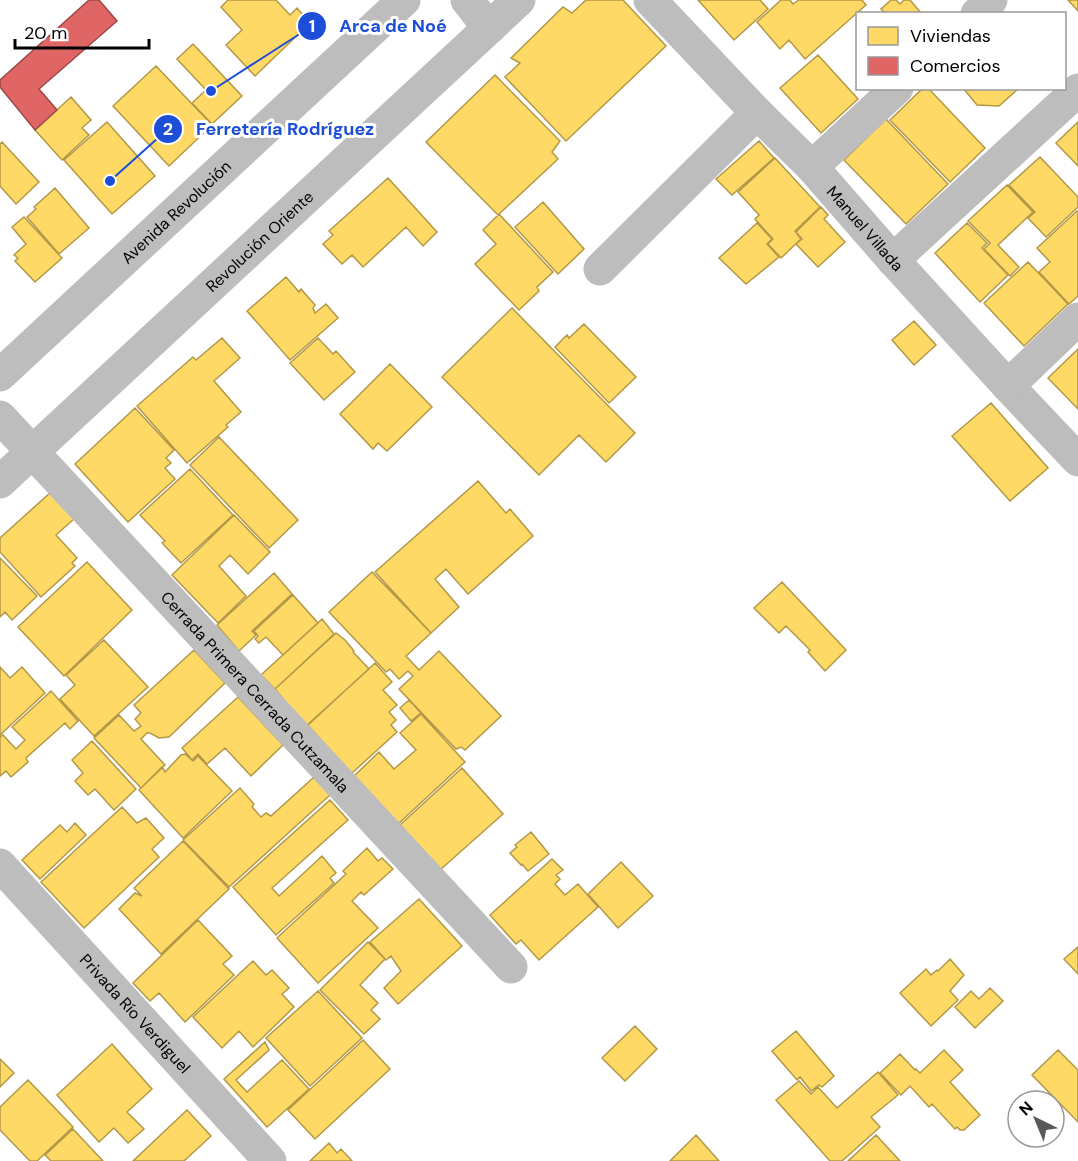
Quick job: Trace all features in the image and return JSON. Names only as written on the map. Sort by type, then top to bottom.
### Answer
[{"type":"street","name":"Avenida Revolución","points":[[0,375],[404,0]]},
{"type":"street","points":[[467,0],[489,28]]},
{"type":"street","name":"Revolución Oriente","points":[[0,482],[519,0]]},
{"type":"street","name":"Manuel Villada","points":[[650,0],[757,113],[812,167],[893,260],[1078,460]]},
{"type":"street","points":[[979,12],[991,0]]},
{"type":"street","points":[[812,167],[895,90]]},
{"type":"street","points":[[893,260],[1078,90]]},
{"type":"street","points":[[600,269],[757,113]]},
{"type":"street","points":[[1008,386],[1078,319]]},
{"type":"street","name":"Cerrada Primera Cerrada Cutzamala","points":[[0,417],[511,967]]},
{"type":"street","name":"Privada Río Verdiguel","points":[[0,865],[270,1161]]},
{"type":"building: Viviendas","points":[[228,0],[276,0],[290,15],[297,8],[310,23],[255,76],[226,45],[242,30],[221,7]]},
{"type":"building: Viviendas","points":[[586,0],[623,0],[666,46],[566,141],[505,77],[520,63],[511,58],[563,7],[572,13]]},
{"type":"building: Viviendas","points":[[698,0],[760,0],[768,9],[734,40]]},
{"type":"building: Viviendas","points":[[781,0],[790,0],[793,4],[799,0],[862,0],[866,5],[805,59],[789,40],[780,49],[757,22]]},
{"type":"building: Viviendas","points":[[891,0],[896,0],[900,4],[904,0],[910,0],[920,12],[884,12],[881,9]]},
{"type":"building: Viviendas","points":[[1068,0],[1078,0],[1078,11]]},
{"type":"building: Viviendas","points":[[193,44],[242,96],[212,124],[192,103],[206,90],[177,59]]},
{"type":"building: Viviendas","points":[[818,55],[858,99],[821,133],[780,88]]},
{"type":"building: Viviendas","points":[[156,66],[212,125],[169,166],[113,106]]},
{"type":"building: Viviendas","points":[[495,75],[560,141],[552,152],[558,159],[498,215],[426,142]]},
{"type":"building: Viviendas","points":[[921,90],[930,90],[985,148],[950,182],[890,120]]},
{"type":"building: Viviendas","points":[[965,90],[1017,90],[999,106],[977,105]]},
{"type":"building: Viviendas","points":[[71,97],[91,120],[82,128],[89,135],[62,160],[35,130]]},
{"type":"building: Viviendas","points":[[886,119],[948,184],[906,224],[844,160]]},
{"type":"building: Viviendas","points":[[107,122],[155,176],[112,214],[64,160]]},
{"type":"building: Viviendas","points":[[1078,122],[1078,166],[1056,143]]},
{"type":"building: Viviendas","points":[[759,141],[774,158],[732,195],[716,179]]},
{"type":"building: Viviendas","points":[[2,142],[39,182],[16,204],[0,186],[0,144]]},
{"type":"building: Viviendas","points":[[1040,157],[1078,197],[1078,207],[1046,237],[1028,218],[1035,212],[1009,185]]},
{"type":"building: Viviendas","points":[[775,158],[820,207],[795,231],[801,239],[781,258],[768,244],[773,239],[755,219],[759,215],[738,192]]},
{"type":"building: Viviendas","points":[[388,178],[437,232],[423,246],[406,227],[363,267],[352,255],[342,264],[323,244],[333,235],[329,231]]},
{"type":"building: Viviendas","points":[[1007,185],[1033,212],[998,245],[1019,267],[1010,276],[984,249],[990,243],[968,221]]},
{"type":"building: Viviendas","points":[[55,188],[89,228],[59,254],[27,217],[36,209],[34,207]]},
{"type":"building: Viviendas","points":[[543,202],[584,249],[558,274],[515,227]]},
{"type":"building: Viviendas","points":[[821,207],[828,215],[824,219],[845,242],[818,267],[796,244],[802,239],[796,232]]},
{"type":"building: Viviendas","points":[[1077,211],[1078,296],[1069,304],[1039,272],[1050,262],[1037,248]]},
{"type":"building: Viviendas","points":[[499,214],[553,272],[537,287],[539,291],[519,310],[475,264],[496,244],[483,230]]},
{"type":"building: Viviendas","points":[[24,217],[62,258],[35,282],[15,261],[18,258],[14,255],[26,244],[12,227]]},
{"type":"building: Viviendas","points":[[757,223],[772,239],[767,244],[779,257],[746,284],[719,258]]},
{"type":"building: Viviendas","points":[[967,223],[987,243],[982,248],[1008,275],[980,302],[935,253]]},
{"type":"building: Viviendas","points":[[1028,262],[1068,304],[1024,346],[984,303]]},
{"type":"building: Viviendas","points":[[286,277],[315,305],[313,308],[315,313],[326,304],[338,318],[290,360],[247,311]]},
{"type":"building: Viviendas","points":[[512,308],[635,433],[606,462],[579,435],[539,475],[442,377]]},
{"type":"building: Viviendas","points":[[914,321],[936,345],[914,365],[892,340]]},
{"type":"building: Viviendas","points":[[584,324],[636,377],[609,403],[555,347],[567,335],[569,338]]},
{"type":"building: Viviendas","points":[[222,338],[240,358],[214,381],[241,412],[226,425],[228,427],[187,463],[137,406],[193,357],[196,360]]},
{"type":"building: Viviendas","points":[[318,338],[333,354],[336,351],[355,372],[324,400],[290,363]]},
{"type":"building: Viviendas","points":[[1078,349],[1078,409],[1048,378]]},
{"type":"building: Viviendas","points":[[390,364],[432,407],[387,451],[378,443],[373,449],[340,414]]},
{"type":"building: Viviendas","points":[[991,403],[1048,468],[1010,501],[952,436]]},
{"type":"building: Viviendas","points":[[135,408],[174,450],[166,458],[171,463],[165,468],[175,479],[128,522],[75,464]]},
{"type":"building: Viviendas","points":[[219,437],[298,520],[269,548],[190,465]]},
{"type":"building: Viviendas","points":[[190,469],[233,515],[181,563],[162,543],[165,541],[140,515]]},
{"type":"building: Viviendas","points":[[478,481],[506,513],[510,509],[533,536],[468,594],[446,569],[435,579],[459,607],[431,633],[375,572]]},
{"type":"building: Viviendas","points":[[51,492],[75,518],[56,535],[77,558],[72,563],[75,566],[41,597],[0,552],[0,538]]},
{"type":"building: Viviendas","points":[[234,515],[270,552],[248,574],[230,555],[219,566],[246,596],[218,623],[172,575]]},
{"type":"building: Viviendas","points":[[0,558],[37,596],[12,620],[5,612],[0,617]]},
{"type":"building: Viviendas","points":[[87,562],[132,610],[64,676],[18,627]]},
{"type":"building: Viviendas","points":[[372,572],[431,633],[406,656],[419,670],[439,651],[501,716],[465,750],[461,747],[456,749],[399,689],[413,676],[408,671],[399,679],[390,669],[386,672],[329,612]]},
{"type":"building: Viviendas","points":[[274,573],[292,594],[252,631],[256,635],[239,651],[217,625]]},
{"type":"building: Viviendas","points":[[782,582],[846,650],[825,671],[808,652],[810,650],[786,626],[779,633],[754,608]]},
{"type":"building: Viviendas","points":[[293,595],[318,623],[283,655],[266,637],[259,643],[255,639],[258,636],[254,631]]},
{"type":"building: Viviendas","points":[[322,619],[334,634],[275,689],[261,675]]},
{"type":"building: Viviendas","points":[[336,633],[345,640],[369,669],[306,726],[275,689]]},
{"type":"building: Viviendas","points":[[104,640],[148,687],[94,736],[60,699],[75,685],[66,675]]},
{"type":"building: Viviendas","points":[[194,650],[225,683],[169,737],[159,738],[147,733],[141,739],[165,765],[141,788],[94,738],[119,715],[134,731],[141,726],[135,719],[141,713],[134,705]]},
{"type":"building: Viviendas","points":[[375,663],[392,682],[383,690],[397,705],[389,712],[396,720],[391,725],[397,732],[351,774],[308,725]]},
{"type":"building: Viviendas","points":[[0,667],[10,678],[22,667],[45,693],[0,735]]},
{"type":"building: Viviendas","points":[[51,691],[78,721],[70,729],[65,723],[26,758],[28,762],[11,777],[6,771],[0,776],[0,737],[3,735],[16,749],[25,740],[12,727]]},
{"type":"building: Viviendas","points":[[238,697],[283,745],[251,776],[225,748],[207,764],[198,754],[192,760],[182,748]]},
{"type":"building: Viviendas","points":[[409,700],[421,713],[411,721],[400,708]]},
{"type":"building: Viviendas","points":[[421,714],[465,762],[398,824],[354,776],[379,752],[394,769],[416,750],[400,733]]},
{"type":"building: Viviendas","points":[[92,741],[136,789],[114,810],[95,789],[88,795],[75,781],[83,773],[72,760]]},
{"type":"building: Viviendas","points":[[185,754],[193,761],[198,756],[232,791],[183,838],[139,790],[162,767],[165,772],[181,755]]},
{"type":"building: Viviendas","points":[[462,768],[503,814],[440,870],[400,825]]},
{"type":"building: Viviendas","points":[[314,777],[330,795],[229,887],[183,840],[240,788],[254,804],[252,807],[261,817],[266,813],[271,816]]},
{"type":"building: Viviendas","points":[[330,800],[348,820],[272,888],[279,896],[322,856],[336,873],[330,878],[334,883],[276,935],[233,887]]},
{"type":"building: Viviendas","points":[[122,807],[137,823],[146,818],[164,838],[152,849],[159,857],[84,928],[41,882]]},
{"type":"building: Viviendas","points":[[75,823],[86,835],[40,879],[22,860],[60,825],[67,832]]},
{"type":"building: Viviendas","points":[[531,832],[549,854],[528,871],[510,853],[517,847],[515,845]]},
{"type":"building: Viviendas","points":[[183,841],[229,889],[161,954],[119,909],[135,893],[142,896],[134,888]]},
{"type":"building: Viviendas","points":[[367,848],[378,861],[382,858],[393,869],[364,895],[361,892],[352,901],[378,928],[318,983],[277,938],[346,874],[343,871]]},
{"type":"building: Viviendas","points":[[552,859],[563,870],[556,875],[560,879],[555,884],[565,895],[578,884],[598,907],[539,960],[521,940],[516,944],[490,915]]},
{"type":"building: Viviendas","points":[[621,862],[653,896],[618,928],[588,894]]},
{"type":"building: Viviendas","points":[[419,899],[462,946],[398,1004],[384,988],[401,971],[391,956],[386,960],[370,942]]},
{"type":"building: Viviendas","points":[[198,920],[232,956],[223,964],[234,975],[185,1022],[159,993],[150,1001],[133,983]]},
{"type":"building: Viviendas","points":[[368,942],[385,959],[360,985],[378,1003],[371,1010],[380,1019],[364,1034],[320,990]]},
{"type":"building: Viviendas","points":[[1078,947],[1078,974],[1064,959]]},
{"type":"building: Viviendas","points":[[950,959],[964,975],[950,991],[958,1000],[931,1026],[900,993],[926,969],[931,975]]},
{"type":"building: Viviendas","points":[[253,961],[266,975],[272,970],[289,988],[282,994],[294,1007],[253,1047],[239,1031],[222,1048],[193,1017]]},
{"type":"building: Viviendas","points":[[990,988],[1003,1001],[975,1028],[955,1007],[971,991],[979,999]]},
{"type":"building: Viviendas","points":[[318,991],[362,1038],[310,1086],[266,1038]]},
{"type":"building: Viviendas","points":[[635,1026],[657,1049],[625,1081],[602,1058]]},
{"type":"building: Viviendas","points":[[796,1031],[834,1076],[822,1087],[819,1085],[811,1091],[800,1077],[797,1080],[772,1051]]},
{"type":"building: Viviendas","points":[[363,1040],[390,1069],[315,1139],[288,1110]]},
{"type":"building: Viviendas","points":[[265,1042],[269,1050],[236,1080],[247,1092],[282,1060],[309,1089],[267,1127],[224,1079]]},
{"type":"building: Viviendas","points":[[112,1044],[152,1089],[127,1112],[144,1129],[128,1143],[114,1128],[99,1142],[57,1095]]},
{"type":"building: Viviendas","points":[[944,1050],[963,1070],[950,1082],[980,1115],[964,1130],[957,1127],[955,1129],[932,1104],[929,1107],[910,1086],[901,1095],[880,1073],[900,1054],[920,1073]]},
{"type":"building: Viviendas","points":[[1058,1050],[1078,1070],[1078,1122],[1066,1110],[1066,1089],[1046,1089],[1032,1075]]},
{"type":"building: Viviendas","points":[[0,1059],[14,1073],[0,1087]]},
{"type":"building: Viviendas","points":[[878,1072],[898,1095],[871,1117],[880,1127],[842,1161],[830,1161],[776,1100],[799,1081],[811,1094],[818,1087],[837,1108]]},
{"type":"building: Viviendas","points":[[28,1080],[73,1127],[37,1161],[30,1161],[0,1130],[0,1107]]},
{"type":"building: Viviendas","points":[[187,1110],[211,1136],[184,1161],[133,1161]]},
{"type":"building: Viviendas","points":[[73,1129],[103,1161],[51,1161],[45,1155]]},
{"type":"building: Viviendas","points":[[696,1135],[719,1161],[670,1161]]},
{"type":"building: Viviendas","points":[[876,1135],[900,1161],[848,1161]]},
{"type":"building: Viviendas","points":[[329,1143],[337,1153],[341,1149],[352,1161],[310,1161]]},
{"type":"building: Comercios","points":[[89,0],[99,0],[117,21],[39,89],[57,110],[35,130],[0,87],[0,80]]},
{"type":"place","name":"Arca de Noé","points":[[211,91]]},
{"type":"place","name":"Ferretería Rodríguez","points":[[110,181]]}]
